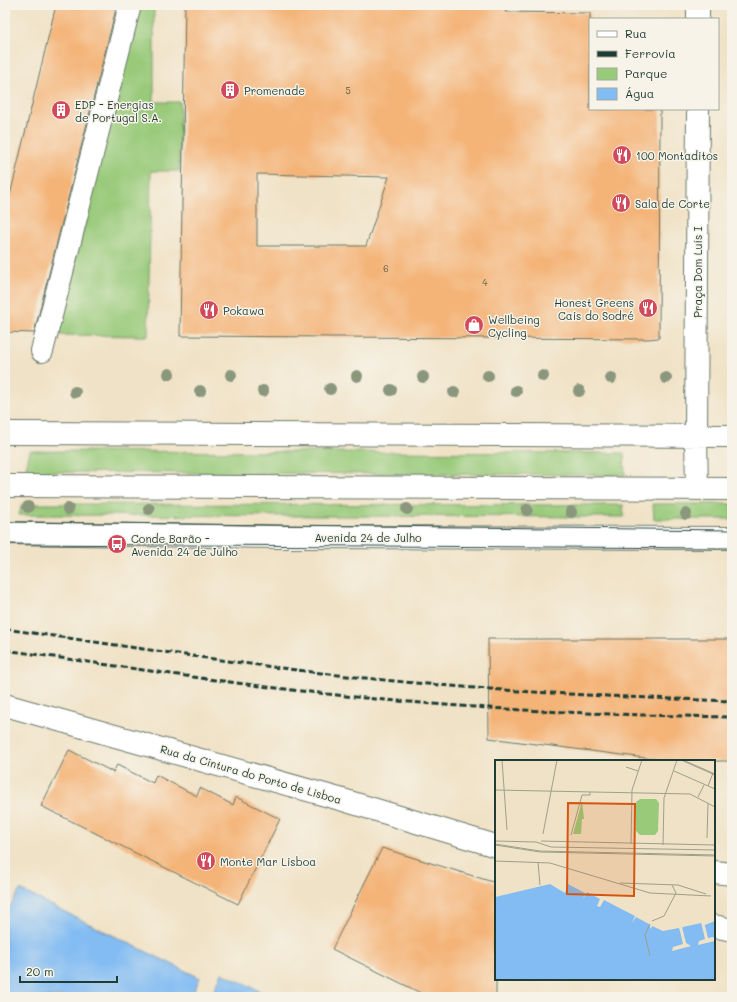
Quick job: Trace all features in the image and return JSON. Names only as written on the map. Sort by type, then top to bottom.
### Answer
[{"type":"main road","points":[[42,351],[130,5]]},
{"type":"main road","points":[[698,5],[698,18]]},
{"type":"main road","name":"Praça Dom Luís I","points":[[697,489],[698,110]]},
{"type":"main road","points":[[5,434],[732,436]]},
{"type":"main road","points":[[5,486],[732,489]]},
{"type":"main road","name":"Avenida 24 de Julho","points":[[5,533],[279,538],[732,538]]},
{"type":"main road","name":"Rua da Cintura do Porto de Lisboa","points":[[5,705],[343,800],[495,846]]},
{"type":"main road","points":[[715,872],[732,874]]},
{"type":"main road","points":[[715,926],[732,930]]},
{"type":"green space","points":[[138,5],[154,5],[154,102],[180,102],[179,171],[151,171],[148,336],[57,335]]},
{"type":"green space","points":[[30,451],[624,453],[625,475],[25,472]]},
{"type":"green space","points":[[22,504],[623,505],[624,517],[19,515]]},
{"type":"green space","points":[[653,504],[732,504],[732,519],[654,519]]},
{"type":"water","points":[[20,890],[200,978],[191,997],[5,997],[5,915]]},
{"type":"water","points":[[222,973],[272,997],[211,997]]},
{"type":"building","name":"EDP - Energias de Portugal S.A.","points":[[56,5],[117,5],[34,333],[5,332],[5,216]]},
{"type":"building","points":[[185,5],[508,5],[505,12],[590,13],[589,110],[660,110],[659,338],[180,336]],"holes":[[[257,174],[389,177],[366,246],[257,246]]]},
{"type":"building","points":[[488,639],[732,639],[732,761],[661,760],[489,738]]},
{"type":"building","name":"Monte Mar Lisboa","points":[[69,750],[113,772],[117,765],[153,783],[156,775],[197,796],[200,788],[233,805],[236,797],[280,819],[238,904],[41,806]]},
{"type":"building","points":[[382,848],[495,883],[496,997],[429,997],[332,949]]},
{"type":"tram line","points":[[5,522],[732,530]]},
{"type":"tram line","points":[[5,544],[732,548]]},
{"type":"railway","points":[[5,629],[275,667],[411,683],[548,693],[732,701]]},
{"type":"railway","points":[[5,650],[230,682],[365,698],[457,706],[548,711],[732,717]]},
{"type":"place","name":"Promenade","points":[[230,90]]},
{"type":"place","name":"EDP - Energias de Portugal S.A.","points":[[61,110]]},
{"type":"place","name":"100 Montaditos","points":[[622,155]]},
{"type":"place","name":"Sala de Corte","points":[[621,203]]},
{"type":"place","name":"Honest Greens Cais do Sodré","points":[[648,308]]},
{"type":"place","name":"Pokawa","points":[[209,310]]},
{"type":"place","name":"Wellbeing Cycling","points":[[474,325]]},
{"type":"place","name":"Conde Barão - Avenida 24 de Julho","points":[[117,544]]},
{"type":"place","name":"Monte Mar Lisboa","points":[[206,861]]}]
